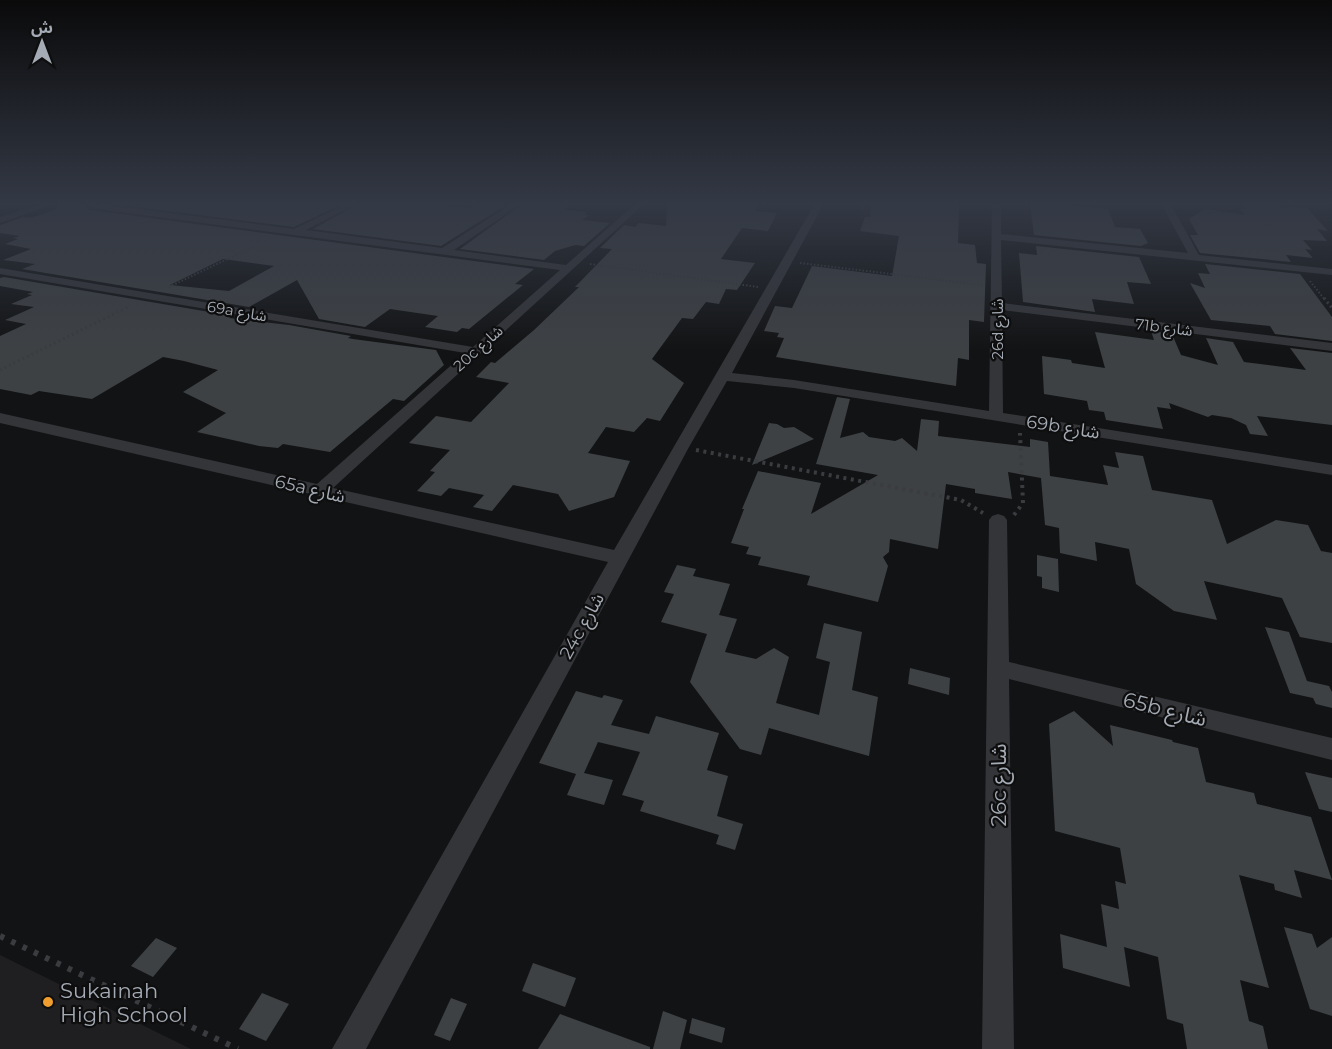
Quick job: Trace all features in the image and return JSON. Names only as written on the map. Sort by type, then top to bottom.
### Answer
[{"type":"street","points":[[472,254],[572,265]]},
{"type":"street","name":"20c شارع","points":[[318,491],[584,254]]},
{"type":"street","name":"24c شارع","points":[[348,1049],[681,447],[792,254]]},
{"type":"street","name":"26d شارع","points":[[996,254],[996,416]]},
{"type":"street","points":[[1166,254],[1332,272]]},
{"type":"street","name":"69a شارع","points":[[0,271],[475,351]]},
{"type":"street","name":"71b شارع","points":[[997,306],[1332,348]]},
{"type":"street","name":"69b شارع","points":[[725,372],[1332,470]]},
{"type":"street","name":"65a شارع","points":[[0,418],[620,558]]},
{"type":"street","name":"26c شارع","points":[[998,524],[998,1049]]},
{"type":"street","name":"65b شارع","points":[[998,668],[1332,749]]},
{"type":"path","points":[[788,261],[997,287]]},
{"type":"path","points":[[572,265],[771,288]]},
{"type":"path","points":[[1300,268],[1332,308]]},
{"type":"path","points":[[681,447],[961,500],[972,504],[998,524],[1017,513],[1023,503],[1020,420]]},
{"type":"path","points":[[0,936],[238,1049]]},
{"type":"shaded area","name":"Sukainah High School","points":[[0,955],[191,1049],[0,1049]]},
{"type":"building","points":[[18,254],[421,254],[534,269],[515,284],[523,285],[469,329],[462,328],[457,332],[425,327],[438,316],[390,309],[365,327],[319,319],[297,280],[249,307],[22,269],[35,264],[3,260]],"holes":[[[223,259],[274,266],[229,291],[170,285]]]},
{"type":"building","points":[[498,254],[551,254],[544,260]]},
{"type":"building","points":[[607,254],[724,254],[721,259],[755,263],[737,290],[726,289],[719,304],[706,302],[693,319],[682,318],[652,359],[684,383],[660,421],[647,418],[634,432],[606,427],[588,453],[630,461],[614,497],[569,511],[558,494],[513,485],[492,511],[473,507],[484,495],[449,488],[441,496],[417,491],[435,472],[430,471],[450,450],[409,443],[436,416],[471,422],[509,383],[476,377],[491,362],[495,363],[534,330],[579,287],[575,287]]},
{"type":"building","points":[[896,254],[976,254],[977,263],[986,264],[984,322],[969,320],[969,360],[958,358],[956,386],[776,357],[784,338],[777,337],[779,333],[764,331],[775,306],[792,308],[812,266],[892,276]]},
{"type":"building","points":[[1019,254],[1110,254],[1139,257],[1151,284],[1127,282],[1134,304],[1092,299],[1095,312],[1023,302]]},
{"type":"building","points":[[1210,254],[1309,254],[1313,258],[1286,255],[1291,262]]},
{"type":"building","points":[[1205,264],[1300,274],[1332,317],[1332,341],[1275,334],[1270,326],[1211,320],[1190,283],[1205,288],[1198,273],[1210,274]]},
{"type":"building","points":[[0,278],[233,316],[229,318],[289,325],[351,336],[348,338],[353,339],[436,350],[444,365],[404,401],[393,399],[330,452],[283,444],[278,448],[259,446],[197,432],[226,413],[183,392],[218,370],[184,361],[163,357],[92,399],[39,391],[31,395],[0,389],[0,336],[26,324],[5,320],[34,307],[11,304],[32,295],[27,294],[33,292],[0,286]]},
{"type":"building","points":[[1151,331],[1172,334],[1181,355],[1218,365],[1206,338],[1233,342],[1244,362],[1306,370],[1290,348],[1332,353],[1332,425],[1257,416],[1268,436],[1250,434],[1246,425],[1231,418],[1212,415],[1208,417],[1169,403],[1171,409],[1157,407],[1163,429],[1106,420],[1104,412],[1089,410],[1087,401],[1044,394],[1042,356],[1105,368],[1095,332],[1154,340]]},
{"type":"building","points":[[837,397],[850,399],[840,438],[863,432],[869,437],[895,441],[902,438],[917,451],[921,419],[939,421],[938,436],[1030,447],[1030,439],[1048,442],[1050,476],[1108,485],[1103,465],[1119,468],[1115,452],[1143,456],[1152,490],[1212,500],[1227,544],[1276,520],[1308,525],[1321,551],[1332,553],[1332,643],[1300,637],[1282,598],[1204,581],[1217,620],[1174,611],[1136,584],[1129,549],[1095,542],[1097,561],[1060,553],[1059,528],[1045,525],[1041,478],[1008,472],[1012,499],[975,493],[975,489],[946,484],[938,549],[890,539],[889,552],[883,557],[888,566],[878,602],[807,585],[810,576],[758,565],[761,557],[746,554],[749,547],[731,543],[758,471],[821,483],[811,514],[878,475],[816,464]]},
{"type":"building","points":[[769,423],[784,428],[794,427],[814,439],[752,465]]},
{"type":"building","points":[[1037,555],[1058,559],[1059,592],[1042,588],[1042,577],[1037,576]]},
{"type":"building","points":[[677,565],[696,569],[693,576],[730,584],[719,615],[737,619],[725,652],[756,659],[774,648],[789,657],[776,703],[819,715],[830,662],[816,658],[824,623],[862,632],[852,690],[878,697],[869,756],[769,728],[761,755],[740,749],[690,682],[707,634],[661,622],[674,594],[664,592]]},
{"type":"building","points":[[1265,627],[1289,632],[1307,681],[1329,686],[1332,692],[1332,708],[1316,704],[1313,698],[1290,693]]},
{"type":"building","points":[[910,668],[950,678],[949,695],[908,684]]},
{"type":"building","points":[[576,691],[602,698],[604,695],[623,700],[611,725],[649,734],[656,716],[719,733],[707,770],[728,776],[717,816],[743,824],[735,850],[716,844],[719,835],[640,811],[644,801],[622,795],[640,752],[598,742],[584,773],[613,780],[604,805],[567,795],[576,774],[539,763]]},
{"type":"building","points":[[1074,711],[1113,746],[1110,725],[1198,748],[1206,782],[1254,793],[1257,804],[1311,817],[1332,880],[1294,870],[1302,898],[1275,890],[1274,884],[1239,875],[1269,988],[1240,980],[1249,1021],[1263,1026],[1268,1049],[1187,1049],[1183,1024],[1167,1019],[1158,957],[1124,947],[1130,987],[1063,968],[1060,934],[1107,947],[1101,904],[1119,909],[1115,881],[1126,884],[1120,848],[1055,831],[1049,724]]},
{"type":"building","points":[[1305,772],[1332,778],[1332,812],[1319,809]]},
{"type":"building","points":[[1284,927],[1312,934],[1317,948],[1332,937],[1332,1016],[1310,1009]]},
{"type":"building","points":[[156,938],[177,948],[153,977],[131,966]]},
{"type":"building","points":[[533,963],[576,978],[565,1007],[522,991]]},
{"type":"building","points":[[262,993],[289,1004],[266,1041],[239,1029]]},
{"type":"building","points":[[451,998],[467,1004],[450,1041],[434,1035]]},
{"type":"building","points":[[663,1011],[687,1020],[680,1049],[653,1049]]},
{"type":"building","points":[[560,1014],[650,1047],[650,1049],[538,1049]]},
{"type":"building","points":[[692,1018],[725,1028],[722,1043],[689,1033]]},
{"type":"place","name":"Sukainah High School","points":[[48,1002]]}]
